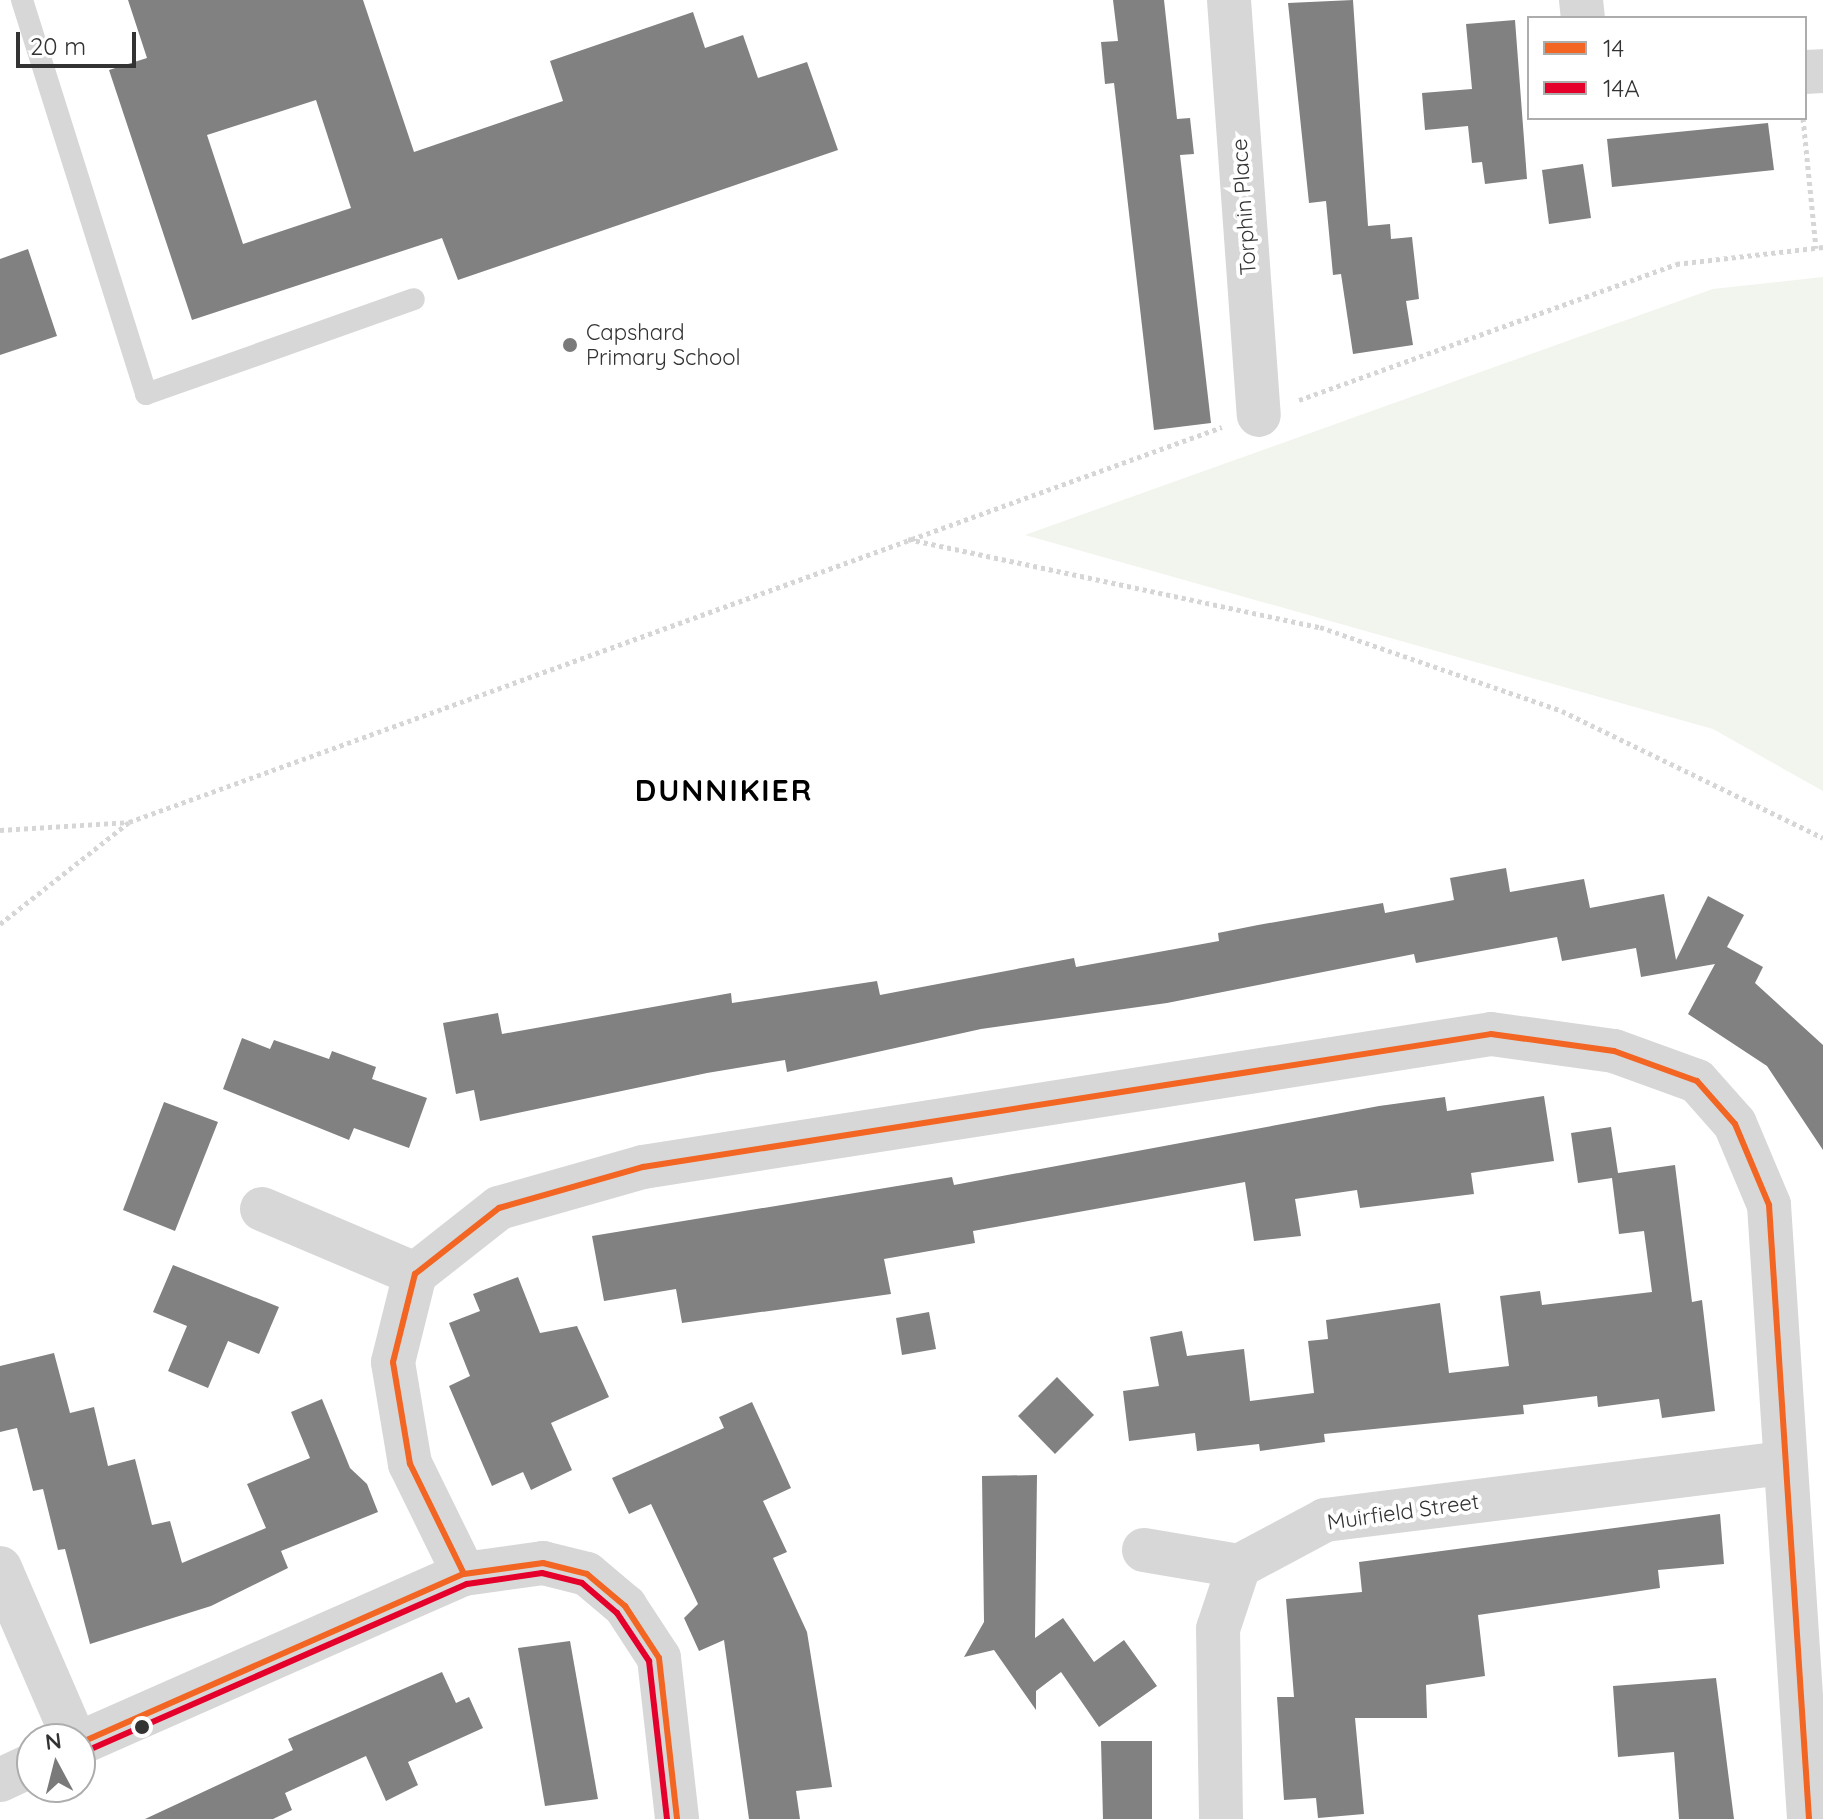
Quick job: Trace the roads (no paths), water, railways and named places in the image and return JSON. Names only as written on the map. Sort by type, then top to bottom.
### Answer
[{"type":"street","name":"Torphin Place","points":[[1229,0],[1259,415]]},
{"type":"street","points":[[464,1574],[410,1464],[393,1362],[415,1274],[499,1208],[643,1167],[1506,1036],[1614,1051],[1697,1081],[1735,1124],[1769,1205],[1809,1819]]},
{"type":"street","points":[[262,1209],[415,1274]]},
{"type":"street","name":"Muirfield Street","points":[[1239,1566],[1325,1520],[1784,1463]]},
{"type":"street","points":[[1144,1550],[1239,1566],[1218,1629],[1221,1819]]},
{"type":"street","points":[[96,1736],[464,1574],[543,1563],[587,1574],[625,1606],[659,1658],[677,1819]]},
{"type":"street","points":[[0,1568],[67,1723]]},
{"type":"lane","points":[[22,0],[146,394],[414,299]]},
{"type":"place","name":"Capshard Primary School","points":[[570,345]]},
{"type":"district","name":"DUNNIKIER","points":[[724,790]]}]
